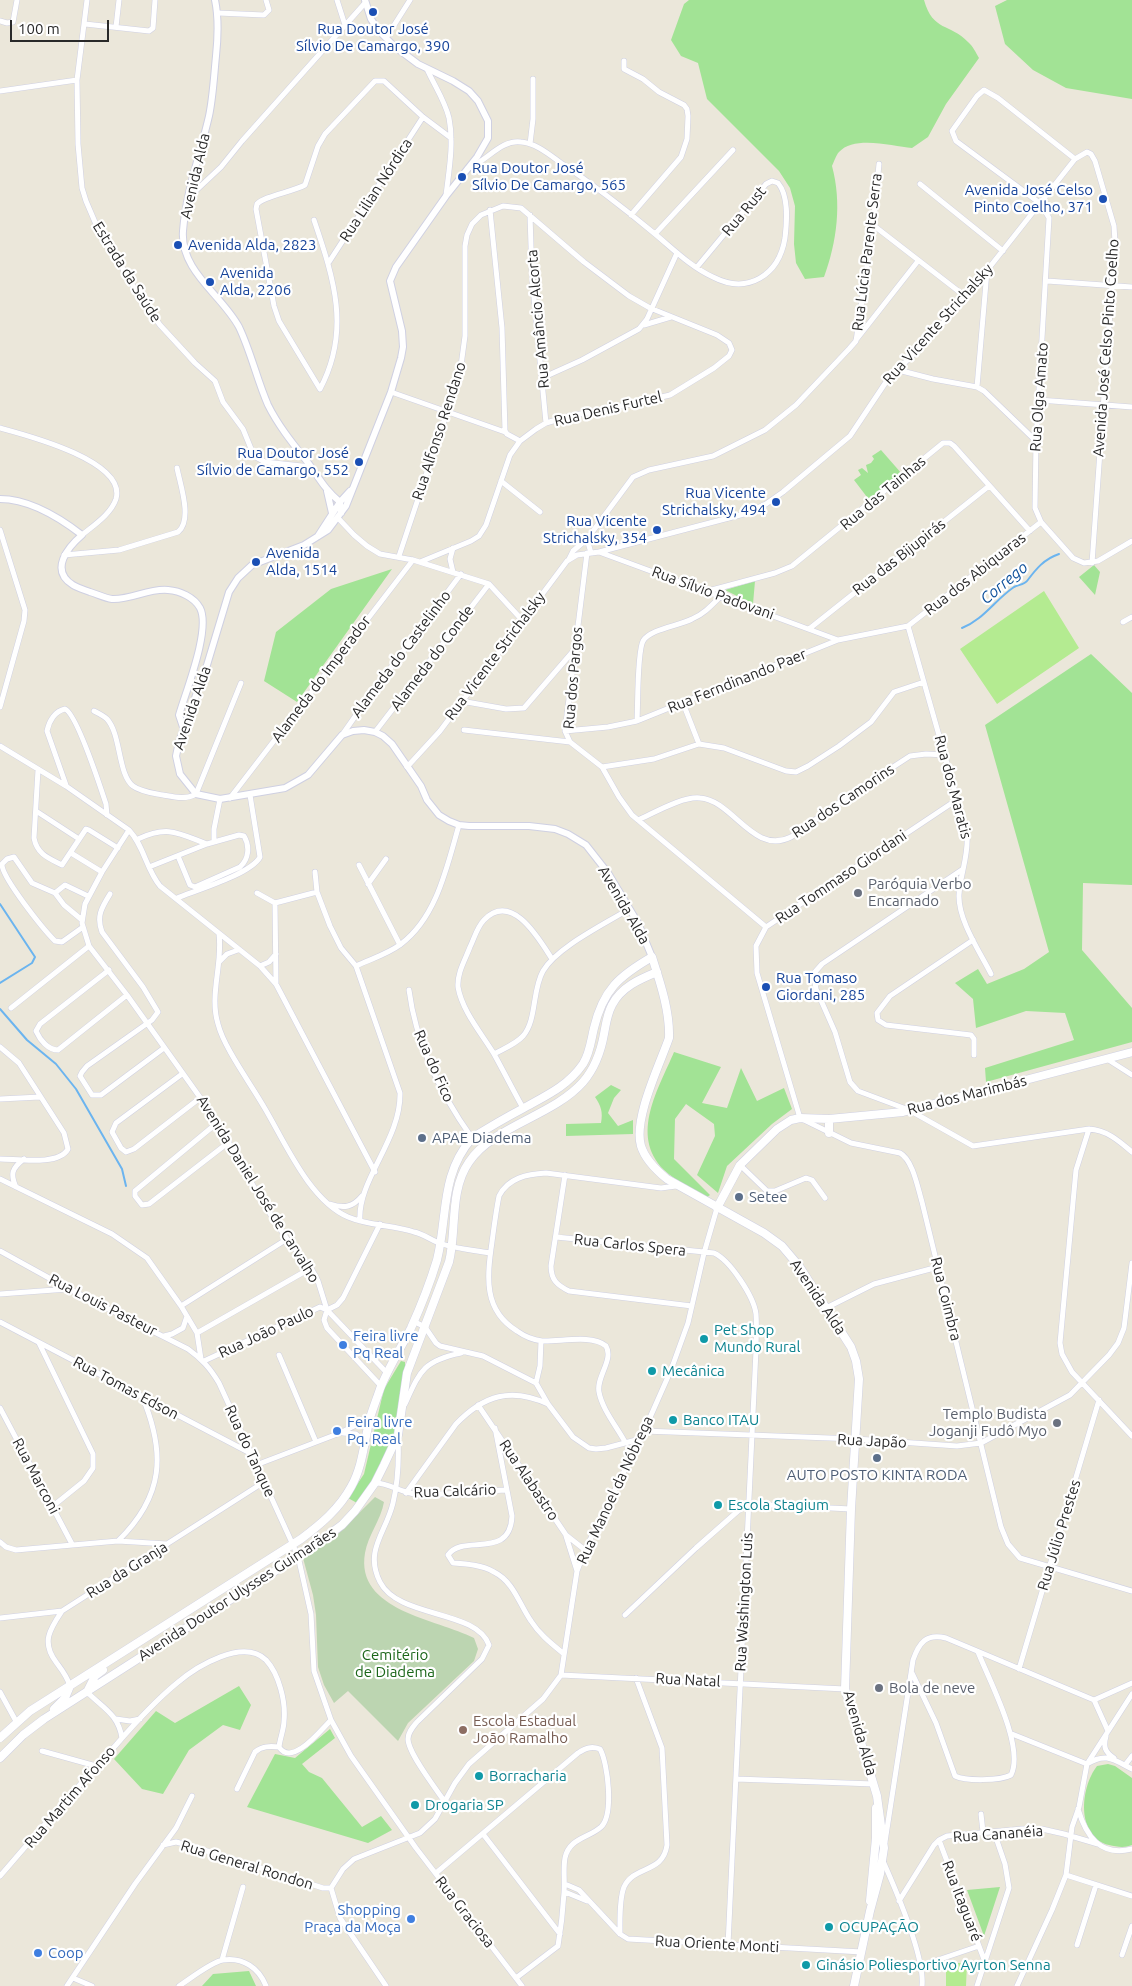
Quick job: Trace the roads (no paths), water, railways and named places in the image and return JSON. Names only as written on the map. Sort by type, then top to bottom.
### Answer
[{"type":"main road","name":"Avenida Alda","points":[[652,957],[670,1027],[670,1038],[642,1110],[638,1133],[646,1157],[654,1168],[676,1186],[764,1234],[782,1246],[799,1266],[851,1347],[856,1361],[859,1379],[851,1509],[845,1689],[877,1796],[884,1848],[883,1861],[854,1986]]},
{"type":"main road","name":"Avenida Doutor Ulysses Guimarães","points":[[0,1738],[30,1712],[328,1519],[356,1478],[366,1443],[370,1418],[381,1386],[414,1321],[430,1279],[440,1244],[450,1175],[464,1147],[472,1138],[523,1108],[550,1095],[572,1077],[584,1063],[590,1049],[598,1013],[603,1000],[612,986],[623,976],[652,957]]},
{"type":"main road","name":"Avenida Doutor Ulysses Guimarães","points":[[0,1758],[23,1735],[44,1719],[298,1556],[342,1525],[355,1511],[375,1483],[398,1435],[407,1373],[453,1247],[457,1192],[460,1179],[468,1163],[480,1149],[559,1103],[573,1092],[584,1080],[600,1052],[607,1016],[612,1003],[622,991],[635,982],[657,972]]},
{"type":"main road","name":"Rua dos Marimbás","points":[[800,1118],[829,1119],[910,1110],[1132,1052]]},
{"type":"main road","points":[[717,1208],[740,1165],[777,1129],[791,1120],[800,1118]]},
{"type":"main road","points":[[829,1119],[830,1133]]},
{"type":"main road","points":[[87,1692],[95,1676],[136,1644]]},
{"type":"main road","points":[[44,1719],[65,1698],[70,1686]]},
{"type":"main road","name":"Avenida Alda","points":[[870,1911],[870,1887],[876,1838],[877,1796]]},
{"type":"main road","points":[[876,1838],[883,1861]]},
{"type":"street","points":[[0,21],[13,22],[17,0]]},
{"type":"street","name":"Estrada da Saúde","points":[[87,0],[77,80],[78,144],[82,188],[95,222],[136,291],[160,325],[215,381],[223,402],[243,429],[254,456],[265,462],[311,467]]},
{"type":"street","points":[[116,28],[119,0]]},
{"type":"street","points":[[84,24],[149,31],[153,28],[155,0]]},
{"type":"street","name":"Avenida Alda","points":[[215,0],[218,13],[218,36],[209,114],[188,199],[183,233],[184,247],[196,271],[230,313],[238,326],[276,420],[311,467],[327,492],[337,514]]},
{"type":"street","points":[[218,13],[264,15],[269,10],[266,0]]},
{"type":"street","points":[[337,0],[344,25]]},
{"type":"street","points":[[386,38],[410,0]]},
{"type":"street","points":[[188,199],[221,168],[242,141],[365,1]]},
{"type":"street","points":[[351,490],[391,392],[404,347],[390,281],[396,267],[446,196],[468,169],[488,138],[489,127],[484,112],[469,91],[407,57],[386,38],[371,19],[365,1]]},
{"type":"street","points":[[624,61],[624,68],[659,92],[684,105],[688,116],[687,139],[681,157],[631,215]]},
{"type":"street","points":[[427,69],[445,107],[451,138],[446,196]]},
{"type":"street","points":[[468,169],[502,146],[520,142],[530,144],[533,119],[533,79]]},
{"type":"street","points":[[0,91],[77,80]]},
{"type":"street","points":[[314,220],[328,262],[338,316],[335,350],[328,374],[320,389],[279,322],[274,306],[256,209],[257,204],[260,201],[305,185],[318,146],[325,134],[371,84],[379,80],[384,81],[423,117],[451,138]]},
{"type":"street","points":[[1041,204],[953,138],[952,130],[977,96],[984,90],[998,98],[1075,159]]},
{"type":"street","name":"Rua Lilian Nórdica","points":[[328,262],[423,117]]},
{"type":"street","name":"Rua Rust","points":[[530,144],[575,172],[677,253],[697,267],[713,278],[721,281],[745,284],[758,279],[768,272],[778,259],[783,248],[786,209],[782,189],[778,182],[772,181],[766,184],[697,267]]},
{"type":"street","points":[[655,234],[734,150]]},
{"type":"street","name":"Avenida José Celso Pinto Coelho","points":[[1075,159],[1087,152],[1095,160],[1115,234],[1092,563]]},
{"type":"street","name":"Rua Vicente Strichalsky","points":[[599,552],[744,514],[766,504],[783,492],[850,436],[888,379],[926,342],[966,297],[1075,159]]},
{"type":"street","name":"Rua Lúcia Parente Serra","points":[[567,561],[573,551],[587,539],[633,477],[649,470],[713,456],[765,430],[796,406],[856,341],[873,225],[879,164]]},
{"type":"street","points":[[920,184],[1003,251]]},
{"type":"street","name":"Rua Olga Amato","points":[[1041,204],[1047,212],[1050,221],[1034,502],[1036,514],[1041,522],[1073,558],[1084,563],[1092,563]]},
{"type":"street","points":[[505,432],[502,342],[490,210],[503,206],[516,207],[530,215],[608,281],[650,308]]},
{"type":"street","name":"Rua Alfonso Rendano","points":[[398,556],[460,373],[465,336],[464,261],[467,235],[472,224],[481,214],[490,210]]},
{"type":"street","name":"Rua Amâncio Alcorta","points":[[530,215],[532,277],[546,422]]},
{"type":"street","points":[[873,225],[966,297]]},
{"type":"street","points":[[643,326],[677,253]]},
{"type":"street","points":[[856,341],[918,261]]},
{"type":"street","points":[[977,386],[987,271]]},
{"type":"street","points":[[1047,281],[1132,287]]},
{"type":"street","name":"Rua Denis Furtel","points":[[420,562],[479,536],[486,525],[510,455],[520,441],[546,422],[670,394],[714,368],[729,356],[732,350],[727,340],[650,308]]},
{"type":"street","points":[[542,378],[626,337],[643,326],[672,317]]},
{"type":"street","points":[[898,370],[933,379],[977,386],[1036,441]]},
{"type":"street","points":[[391,392],[505,432],[520,441]]},
{"type":"street","points":[[1039,400],[1132,407]]},
{"type":"street","points":[[0,428],[47,441],[95,465],[114,480],[117,489],[113,506],[72,544],[64,555],[62,563],[63,573],[68,580],[78,587],[113,599],[154,591],[173,590],[191,598],[200,607],[203,617],[202,635],[179,715],[183,727]]},
{"type":"street","name":"Rua das Tainhas","points":[[708,591],[775,573],[792,566],[943,443],[950,443],[954,446],[1030,531]]},
{"type":"street","points":[[64,555],[119,550],[178,532],[183,528],[186,518],[176,468]]},
{"type":"street","points":[[501,481],[540,512]]},
{"type":"street","name":"Rua das Bijupirás","points":[[809,629],[989,486]]},
{"type":"street","name":"Avenida Alda","points":[[337,514],[340,502],[351,490]]},
{"type":"street","name":"Avenida Alda","points":[[196,794],[180,774],[176,756],[183,727],[207,665],[230,592],[238,578],[252,565],[304,545],[328,530],[337,514],[350,498],[351,490]]},
{"type":"street","name":"Avenida Alda","points":[[327,492],[340,502]]},
{"type":"street","points":[[0,499],[33,507],[71,526],[82,535]]},
{"type":"street","points":[[337,514],[367,546],[380,554],[413,560],[489,584],[523,621]]},
{"type":"street","name":"Rua dos Abiquaras","points":[[908,626],[1041,522]]},
{"type":"street","points":[[0,530],[25,610],[24,621],[0,707]]},
{"type":"street","points":[[567,561],[577,555],[589,553],[587,539]]},
{"type":"street","points":[[1092,563],[1132,541]]},
{"type":"street","points":[[453,548],[450,559],[453,572]]},
{"type":"street","name":"Rua Sílvio Padovani","points":[[589,553],[599,552],[838,640]]},
{"type":"street","name":"Rua dos Pargos","points":[[589,553],[565,730],[570,742],[602,767],[625,806],[638,820],[766,926]]},
{"type":"street","name":"Alameda do Imperador","points":[[230,798],[413,560]]},
{"type":"street","name":"Rua Vicente Strichalsky","points":[[407,767],[440,731],[567,561]]},
{"type":"street","name":"Alameda do Castelinho","points":[[342,736],[368,698],[461,574]]},
{"type":"street","name":"Alameda do Conde","points":[[375,732],[489,584]]},
{"type":"street","points":[[637,721],[641,651],[644,639],[652,633],[698,616],[712,606],[721,596]]},
{"type":"street","points":[[1123,622],[1132,616]]},
{"type":"street","name":"Rua Ferndinando Paer","points":[[565,730],[608,727],[637,721],[838,640],[908,626]]},
{"type":"street","name":"Rua dos Maratis","points":[[908,626],[958,799],[968,845],[968,854],[963,869],[959,896],[960,908],[973,940],[991,974]]},
{"type":"street","points":[[461,701],[506,709],[524,708],[576,648]]},
{"type":"street","points":[[602,767],[654,759],[699,744],[724,748],[786,772],[796,772],[857,733],[878,714],[894,692],[924,682]]},
{"type":"street","points":[[94,711],[105,717],[112,727],[128,781],[134,787],[176,798],[191,797],[196,794],[241,683]]},
{"type":"street","points":[[683,703],[699,744]]},
{"type":"street","points":[[66,786],[48,737],[47,727],[56,714],[65,710],[72,714],[78,726],[103,795],[107,815]]},
{"type":"street","points":[[464,730],[570,742]]},
{"type":"street","points":[[196,794],[220,799],[285,788],[299,781],[315,768],[342,736],[353,731],[375,732]]},
{"type":"street","name":"Avenida Alda","points":[[375,732],[392,744],[421,786],[432,808],[444,818],[459,825],[529,826],[554,829],[568,834],[590,850],[608,873],[629,909],[643,934],[652,957]]},
{"type":"street","points":[[0,746],[66,786],[129,830],[138,839],[149,867],[160,886],[178,898],[218,934],[260,966],[276,984],[375,1172]]},
{"type":"street","name":"Rua dos Camorins","points":[[638,820],[682,801],[699,798],[714,802],[765,840],[780,842],[791,837],[910,756],[926,754],[945,755]]},
{"type":"street","points":[[38,770],[34,838],[36,848],[42,855],[62,866],[86,829],[118,848]]},
{"type":"street","points":[[178,898],[243,872],[257,862],[260,857],[250,795]]},
{"type":"street","points":[[214,842],[214,829],[220,799]]},
{"type":"street","name":"Rua Tommaso Giordani","points":[[800,1118],[756,973],[756,946],[766,926],[958,799]]},
{"type":"street","points":[[36,811],[79,839]]},
{"type":"street","points":[[356,966],[400,945],[420,923],[437,894],[459,825]]},
{"type":"street","points":[[11,1008],[89,946],[82,920],[88,896],[129,830]]},
{"type":"street","points":[[138,839],[166,830],[207,844]]},
{"type":"street","points":[[149,867],[207,844],[239,835],[246,838],[247,862],[195,887],[190,884],[178,856]]},
{"type":"street","points":[[71,853],[102,872]]},
{"type":"street","points":[[82,920],[55,893],[32,883],[14,858],[7,859],[2,864],[2,870],[55,941],[62,942],[83,927]]},
{"type":"street","points":[[368,884],[386,859]]},
{"type":"street","points":[[359,865],[400,945]]},
{"type":"street","points":[[963,869],[822,964],[814,977],[816,989],[835,1032],[850,1082],[858,1091],[910,1110],[973,1146],[1089,1129],[1115,1138],[1132,1152]]},
{"type":"street","points":[[316,872],[316,892],[335,939],[356,966],[400,1093],[400,1107],[397,1120],[364,1194],[357,1202],[344,1207],[338,1207],[325,1202]]},
{"type":"street","points":[[55,893],[65,885],[88,896]]},
{"type":"street","points":[[257,893],[275,903],[316,892]]},
{"type":"street","points":[[110,894],[99,914],[99,923],[111,945],[158,1012],[156,1017],[147,1024],[87,1066],[80,1076],[92,1094],[101,1095],[164,1048]]},
{"type":"street","points":[[275,903],[276,984]]},
{"type":"street","points":[[494,1054],[523,1036],[532,1018],[540,979],[552,958],[629,909]]},
{"type":"street","points":[[523,1108],[494,1054],[465,1007],[458,986],[458,978],[477,931],[484,920],[494,913],[505,911],[516,915],[528,924],[552,958]]},
{"type":"street","points":[[218,934],[220,961],[215,1010],[222,1036],[296,1162],[325,1202],[338,1212],[360,1222],[380,1224],[415,1232],[430,1237],[440,1244],[490,1253]]},
{"type":"street","points":[[973,940],[890,996],[877,1013],[878,1020],[886,1025],[971,1035],[974,1039],[974,1054]]},
{"type":"street","name":"Avenida Daniel José de Carvalho","points":[[89,946],[109,970],[217,1123],[263,1203],[287,1239],[311,1268],[318,1281],[327,1310],[387,1373]]},
{"type":"street","points":[[220,961],[227,954],[238,950]]},
{"type":"street","points":[[260,966],[269,962],[277,954]]},
{"type":"street","points":[[109,970],[40,1024],[36,1031],[40,1039],[51,1049],[58,1050],[127,995]]},
{"type":"street","name":"Rua do Fico","points":[[409,990],[412,1014],[428,1062],[448,1103],[472,1138]]},
{"type":"street","points":[[0,1047],[19,1063],[64,1133],[68,1149],[60,1157],[42,1160],[0,1159]]},
{"type":"street","points":[[1107,1059],[1132,1075]]},
{"type":"street","points":[[182,1074],[116,1123],[112,1132],[121,1148],[126,1152],[134,1149],[200,1098]]},
{"type":"street","points":[[0,1099],[40,1097]]},
{"type":"street","name":"Rua Coimbra","points":[[800,1118],[851,1142],[900,1153],[908,1158],[922,1202],[1001,1527],[1008,1544],[1020,1558],[1132,1591]]},
{"type":"street","points":[[217,1123],[135,1190],[135,1196],[142,1204],[149,1204],[229,1142]]},
{"type":"street","points":[[1089,1129],[1076,1170],[1060,1342],[1066,1363],[1082,1384],[1100,1400],[1132,1436]]},
{"type":"street","points":[[16,1188],[12,1179],[12,1172],[15,1166],[24,1159]]},
{"type":"street","points":[[740,1165],[768,1191],[775,1191],[806,1178],[812,1180],[825,1198]]},
{"type":"street","points":[[625,1442],[599,1391],[601,1375],[608,1355],[606,1346],[598,1341],[589,1340],[541,1341],[522,1334],[504,1322],[499,1315],[488,1285],[490,1253],[497,1203],[503,1188],[513,1180],[536,1173],[661,1188],[676,1186]]},
{"type":"street","points":[[565,1175],[551,1273],[553,1280],[559,1286],[569,1291],[692,1306]]},
{"type":"street","points":[[0,1179],[112,1234],[147,1258],[158,1271],[197,1333],[203,1360]]},
{"type":"street","points":[[360,1222],[364,1194]]},
{"type":"street","name":"Rua Manoel da Nóbrega","points":[[330,1888],[343,1869],[354,1860],[420,1833],[435,1819],[455,1783],[469,1764],[543,1699],[561,1675],[577,1571],[585,1550],[644,1431],[671,1370],[692,1306],[717,1208]]},
{"type":"street","points":[[327,1310],[343,1298],[380,1224]]},
{"type":"street","name":"Rua Carlos Spera","points":[[556,1237],[704,1253]]},
{"type":"street","points":[[181,1306],[287,1239]]},
{"type":"street","name":"Rua Louis Pasteur","points":[[0,1251],[69,1289],[188,1349],[203,1360]]},
{"type":"street","name":"Rua Washington Luis","points":[[704,1253],[714,1253],[726,1261],[750,1297],[756,1314],[728,1945]]},
{"type":"street","name":"Rua Japão","points":[[644,1431],[856,1439],[957,1446],[981,1443],[1070,1395],[1109,1355],[1122,1336],[1132,1263]]},
{"type":"street","points":[[826,1308],[874,1284],[938,1267]]},
{"type":"street","points":[[197,1333],[311,1268]]},
{"type":"street","points":[[0,1294],[69,1289]]},
{"type":"street","name":"Rua João Paulo","points":[[203,1360],[320,1306],[327,1310]]},
{"type":"street","name":"Avenida Daniel José de Carvalho","points":[[327,1310],[324,1320],[327,1328],[381,1386]]},
{"type":"street","points":[[163,1336],[183,1328],[187,1315]]},
{"type":"street","points":[[414,1321],[425,1326],[436,1344],[439,1358]]},
{"type":"street","name":"Rua Tomas Edson","points":[[0,1322],[251,1454]]},
{"type":"street","points":[[536,1383],[540,1366],[541,1341]]},
{"type":"street","points":[[39,1343],[93,1454],[93,1468],[84,1481],[53,1506]]},
{"type":"street","points":[[436,1344],[490,1359],[536,1383],[548,1404],[573,1437],[582,1444],[596,1449],[640,1439]]},
{"type":"street","points":[[402,1409],[416,1379],[439,1358],[464,1353]]},
{"type":"street","points":[[279,1355],[316,1442]]},
{"type":"street","name":"Rua do Tanque","points":[[203,1360],[219,1383],[298,1556],[311,1614],[314,1672],[331,1720]]},
{"type":"street","points":[[406,1493],[456,1424],[478,1405],[488,1400],[518,1394],[532,1397],[548,1404]]},
{"type":"street","points":[[118,1541],[130,1530],[139,1517],[152,1492],[158,1468],[158,1445],[150,1415],[141,1395]]},
{"type":"street","name":"Rua Júlio Prestes","points":[[1019,1669],[1100,1400]]},
{"type":"street","name":"Rua Alabastro","points":[[478,1405],[566,1535],[585,1550]]},
{"type":"street","name":"Rua Marconi","points":[[0,1408],[72,1544]]},
{"type":"street","points":[[256,1464],[340,1433],[370,1418]]},
{"type":"street","points":[[494,1428],[512,1524],[507,1533],[492,1544],[453,1549],[449,1553],[449,1557],[452,1562],[480,1566],[495,1572],[506,1580],[516,1592],[531,1622],[543,1637],[564,1654]]},
{"type":"street","points":[[340,1433],[356,1434],[366,1443]]},
{"type":"street","points":[[398,1435],[395,1489],[391,1512],[375,1548],[374,1567],[387,1593],[403,1602],[473,1626],[486,1637],[489,1645],[482,1658],[417,1722],[408,1738],[414,1754],[445,1802]]},
{"type":"street","name":"Rua da Granja","points":[[70,1686],[65,1673],[50,1652],[48,1645],[50,1632],[62,1611],[264,1482]]},
{"type":"street","name":"Rua Calcário","points":[[375,1483],[389,1484],[395,1489],[406,1493],[417,1494],[507,1490]]},
{"type":"street","points":[[625,1616],[738,1510],[749,1504],[851,1509]]},
{"type":"street","points":[[566,1535],[577,1571]]},
{"type":"street","points":[[0,1542],[6,1547],[16,1550],[118,1541],[168,1544]]},
{"type":"street","points":[[0,1618],[62,1611]]},
{"type":"street","points":[[884,1848],[911,1672],[917,1650],[922,1642],[930,1637],[946,1638],[1094,1700],[1108,1731],[1104,1744],[1107,1753],[1118,1762],[1132,1769]]},
{"type":"street","name":"Rua Martim Afonso","points":[[0,1876],[96,1766],[140,1719],[178,1682],[199,1668],[234,1652],[252,1652],[261,1656],[270,1664],[276,1674],[282,1697],[284,1722],[279,1747]]},
{"type":"street","points":[[911,1672],[936,1724],[953,1773],[958,1777],[979,1779],[1004,1778],[1011,1775],[1013,1768],[1012,1734],[978,1652]]},
{"type":"street","name":"Rua Natal","points":[[561,1675],[845,1689]]},
{"type":"street","points":[[620,1934],[624,1887],[628,1880],[661,1861],[666,1854],[667,1845],[662,1748],[636,1678]]},
{"type":"street","points":[[1094,1700],[1132,1683]]},
{"type":"street","points":[[0,1692],[17,1723]]},
{"type":"street","points":[[87,1692],[116,1718],[122,1738]]},
{"type":"street","points":[[1017,1986],[1066,1875],[1071,1836],[1087,1764],[1130,1700],[1132,1694]]},
{"type":"street","points":[[116,1718],[130,1721],[140,1719]]},
{"type":"street","points":[[238,1789],[255,1752],[259,1748],[267,1746],[279,1747],[282,1752],[293,1753],[299,1750],[331,1720]]},
{"type":"street","name":"Rua Graciosa","points":[[331,1720],[351,1756],[409,1838],[522,1986]]},
{"type":"street","points":[[1012,1734],[1087,1764],[1102,1757],[1118,1762]]},
{"type":"street","points":[[436,1873],[585,1748],[593,1746],[600,1749],[605,1761],[608,1797],[605,1822],[601,1828],[573,1843],[565,1858],[565,1884],[558,1946],[516,1978]]},
{"type":"street","points":[[42,1751],[96,1766]]},
{"type":"street","points":[[1125,1766],[1132,1756]]},
{"type":"street","points":[[736,1779],[874,1784]]},
{"type":"street","points":[[67,1986],[176,1828],[192,1796]]},
{"type":"street","points":[[1078,1808],[1086,1831],[1098,1844]]},
{"type":"street","points":[[981,1814],[983,1832]]},
{"type":"street","points":[[176,1828],[176,1842]]},
{"type":"street","name":"Rua Cananéia","points":[[899,1901],[939,1840],[951,1836],[983,1832],[1042,1829],[1120,1851],[1132,1848]]},
{"type":"street","points":[[977,1986],[1009,1888],[1005,1864],[994,1832]]},
{"type":"street","points":[[483,1834],[560,1934]]},
{"type":"street","name":"Rua Itaguaré","points":[[939,1840],[985,1962]]},
{"type":"street","name":"Rua General Rondon","points":[[163,1845],[176,1842],[188,1845],[323,1888],[330,1888]]},
{"type":"street","points":[[883,1861],[899,1901],[920,1966],[922,1986]]},
{"type":"street","points":[[1066,1875],[1132,1896]]},
{"type":"street","points":[[565,1884],[576,1888],[620,1934]]},
{"type":"street","points":[[1077,1945],[1096,1885]]},
{"type":"street","points":[[222,1960],[243,1887]]},
{"type":"street","points":[[330,1888],[340,1918],[386,1986]]},
{"type":"street","points":[[564,1892],[588,1901]]},
{"type":"street","points":[[1122,1955],[1132,1926]]},
{"type":"street","name":"Rua Oriente Monti","points":[[620,1934],[634,1940],[862,1952]]},
{"type":"street","points":[[920,1966],[979,1946]]},
{"type":"street","points":[[179,1986],[222,1960],[239,1961],[255,1968],[262,1975],[266,1986]]},
{"type":"street","points":[[72,1978],[92,1986]]},
{"type":"waterway","name":"Corrego","points":[[962,628],[983,615],[1007,592],[1026,582],[1045,562],[1059,554]]},
{"type":"waterway","points":[[0,904],[35,957],[32,963],[0,983]]},
{"type":"waterway","points":[[0,1009],[27,1040],[56,1064],[76,1089],[122,1169],[126,1186]]},
{"type":"place","name":"Rua Doutor José Sílvio De Camargo, 390","points":[[373,12]]},
{"type":"place","name":"Rua Doutor José Sílvio De Camargo, 565","points":[[462,177]]},
{"type":"place","name":"Avenida José Celso Pinto Coelho, 371","points":[[1103,199]]},
{"type":"place","name":"Avenida Alda, 2823","points":[[178,245]]},
{"type":"place","name":"Avenida Alda, 2206","points":[[210,282]]},
{"type":"place","name":"Rua Doutor José Sílvio de Camargo, 552","points":[[359,462]]},
{"type":"place","name":"Rua Vicente Strichalsky, 494","points":[[776,502]]},
{"type":"place","name":"Rua Vicente Strichalsky, 354","points":[[657,530]]},
{"type":"place","name":"Avenida Alda, 1514","points":[[256,562]]},
{"type":"place","name":"Paróquia Verbo Encarnado","points":[[858,893]]},
{"type":"place","name":"Rua Tomaso Giordani, 285","points":[[766,987]]},
{"type":"place","name":"APAE Diadema","points":[[422,1138]]},
{"type":"place","name":"Setee","points":[[739,1197]]},
{"type":"place","name":"Pet Shop Mundo Rural","points":[[704,1339]]},
{"type":"place","name":"Feira livre Pq Real","points":[[343,1345]]},
{"type":"place","name":"Mecânica","points":[[652,1371]]},
{"type":"place","name":"Banco ITAU","points":[[673,1420]]},
{"type":"place","name":"Templo Budista Joganji Fudô Myo","points":[[1057,1423]]},
{"type":"place","name":"Feira livre Pq. Real","points":[[337,1431]]},
{"type":"place","name":"AUTO POSTO KINTA RODA","points":[[877,1458]]},
{"type":"place","name":"Escola Stagium","points":[[718,1505]]},
{"type":"place","name":"Bola de neve","points":[[879,1688]]},
{"type":"place","name":"Escola Estadual João Ramalho","points":[[463,1730]]},
{"type":"place","name":"Borracharia","points":[[479,1776]]},
{"type":"place","name":"Drogaria SP","points":[[415,1805]]},
{"type":"place","name":"Shopping Praça da Moça","points":[[411,1919]]},
{"type":"place","name":"OCUPAÇÃO","points":[[829,1927]]},
{"type":"place","name":"Coop","points":[[38,1953]]},
{"type":"place","name":"Ginásio Poliesportivo Ayrton Senna","points":[[806,1965]]},
{"type":"park label","name":"Cemitério de Diadema","points":[[395,1664]]}]
